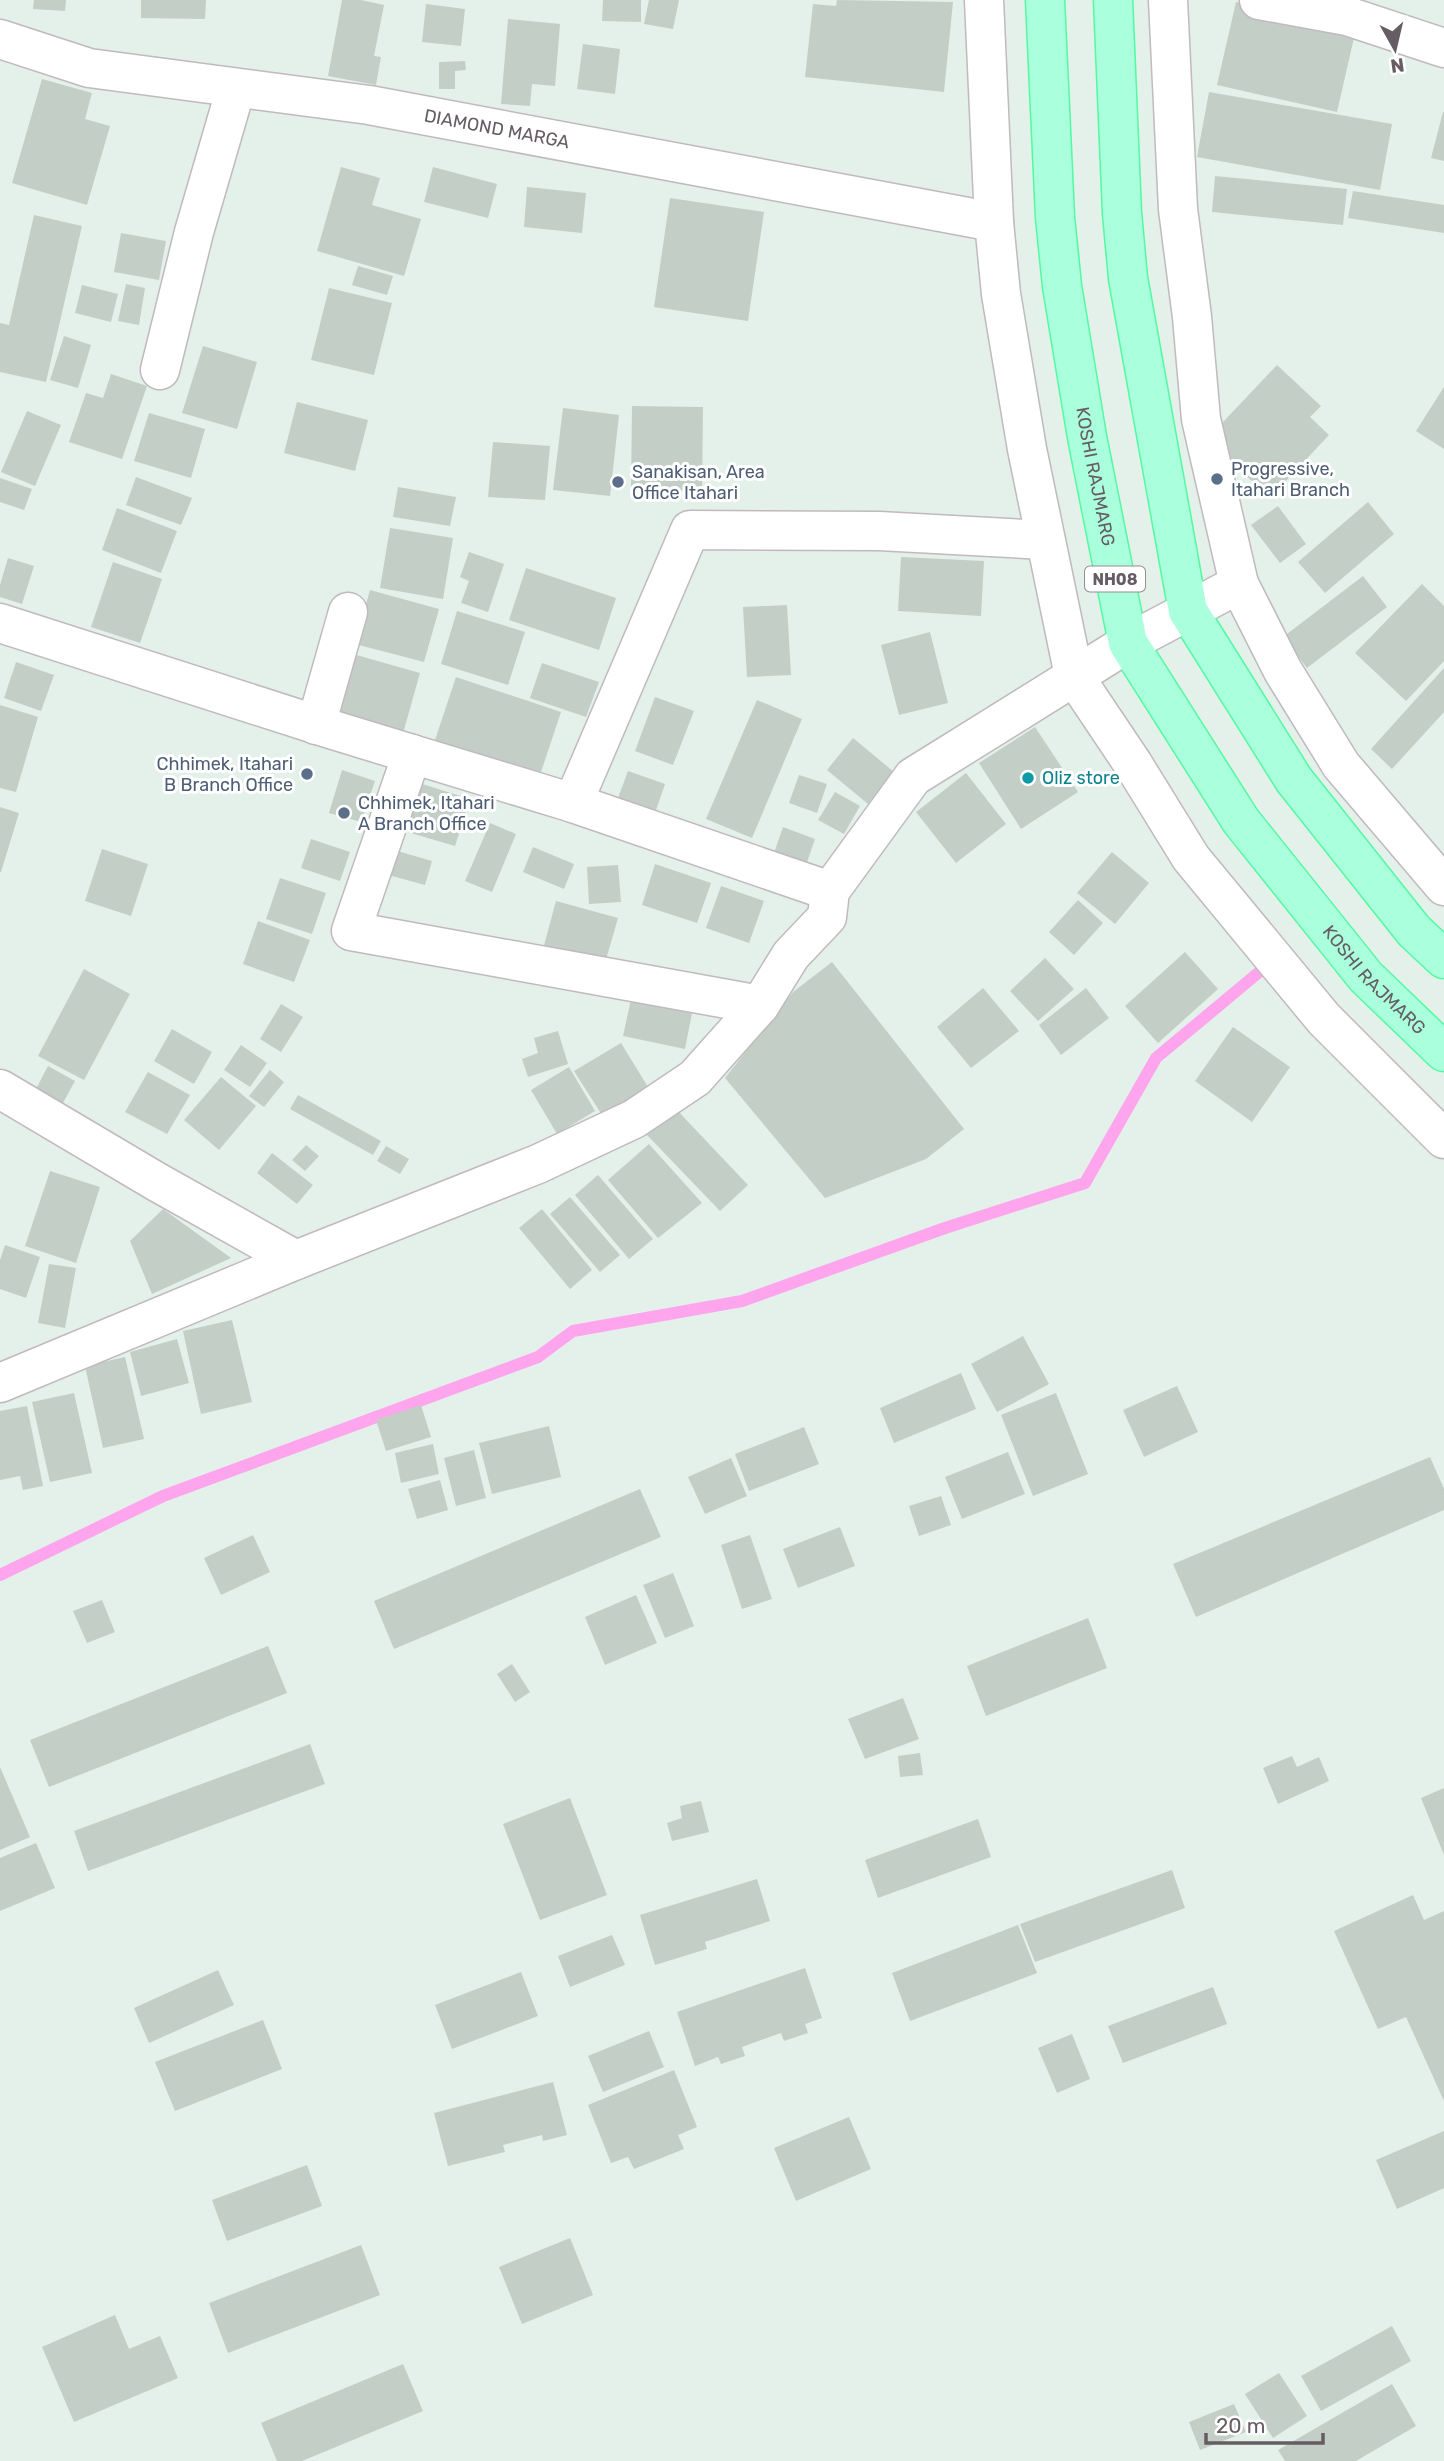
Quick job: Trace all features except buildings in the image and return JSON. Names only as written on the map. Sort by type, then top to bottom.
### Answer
[{"type":"main road","name":"KOSHI RAJMARG","points":[[1045,0],[1055,217],[1062,286],[1087,438],[1128,643],[1241,821],[1366,977],[1444,1052]]},
{"type":"main road","points":[[1113,0],[1122,213],[1128,278],[1188,611],[1294,780],[1414,930],[1444,959]]},
{"type":"street","points":[[984,0],[993,222],[1003,308],[1044,540],[1074,676],[1191,858],[1324,1019],[1444,1139]]},
{"type":"street","points":[[1168,0],[1178,209],[1192,317],[1201,419],[1239,584],[1283,671],[1341,765],[1444,887]]},
{"type":"street","points":[[1259,0],[1347,16],[1444,48]]},
{"type":"street","name":"DIAMOND MARGA","points":[[0,39],[89,68],[369,105],[993,222]]},
{"type":"street","points":[[160,370],[194,232],[236,88]]},
{"type":"street","points":[[573,803],[690,530],[879,531],[1044,540]]},
{"type":"street","points":[[0,1384],[296,1260],[538,1164],[634,1119],[695,1078],[761,1005],[791,955],[827,917],[830,891],[913,777],[1128,643],[1239,584]]},
{"type":"street","points":[[316,725],[348,612]]},
{"type":"street","points":[[0,624],[316,725],[573,803],[830,891]]},
{"type":"street","points":[[412,754],[351,931],[761,1005]]},
{"type":"street","points":[[0,1089],[296,1260]]},
{"type":"waterway","points":[[0,1575],[163,1496],[538,1357],[573,1331],[742,1301],[945,1228],[1085,1183],[1156,1058],[1258,973]]},
{"type":"place","name":"Progressive, Itahari Branch","points":[[1217,479]]},
{"type":"place","name":"Sanakisan, Area Office Itahari","points":[[618,482]]},
{"type":"place","name":"Chhimek, Itahari B Branch Office","points":[[307,774]]},
{"type":"place","name":"Oliz store","points":[[1028,778]]},
{"type":"place","name":"Chhimek, Itahari A Branch Office","points":[[344,813]]}]
